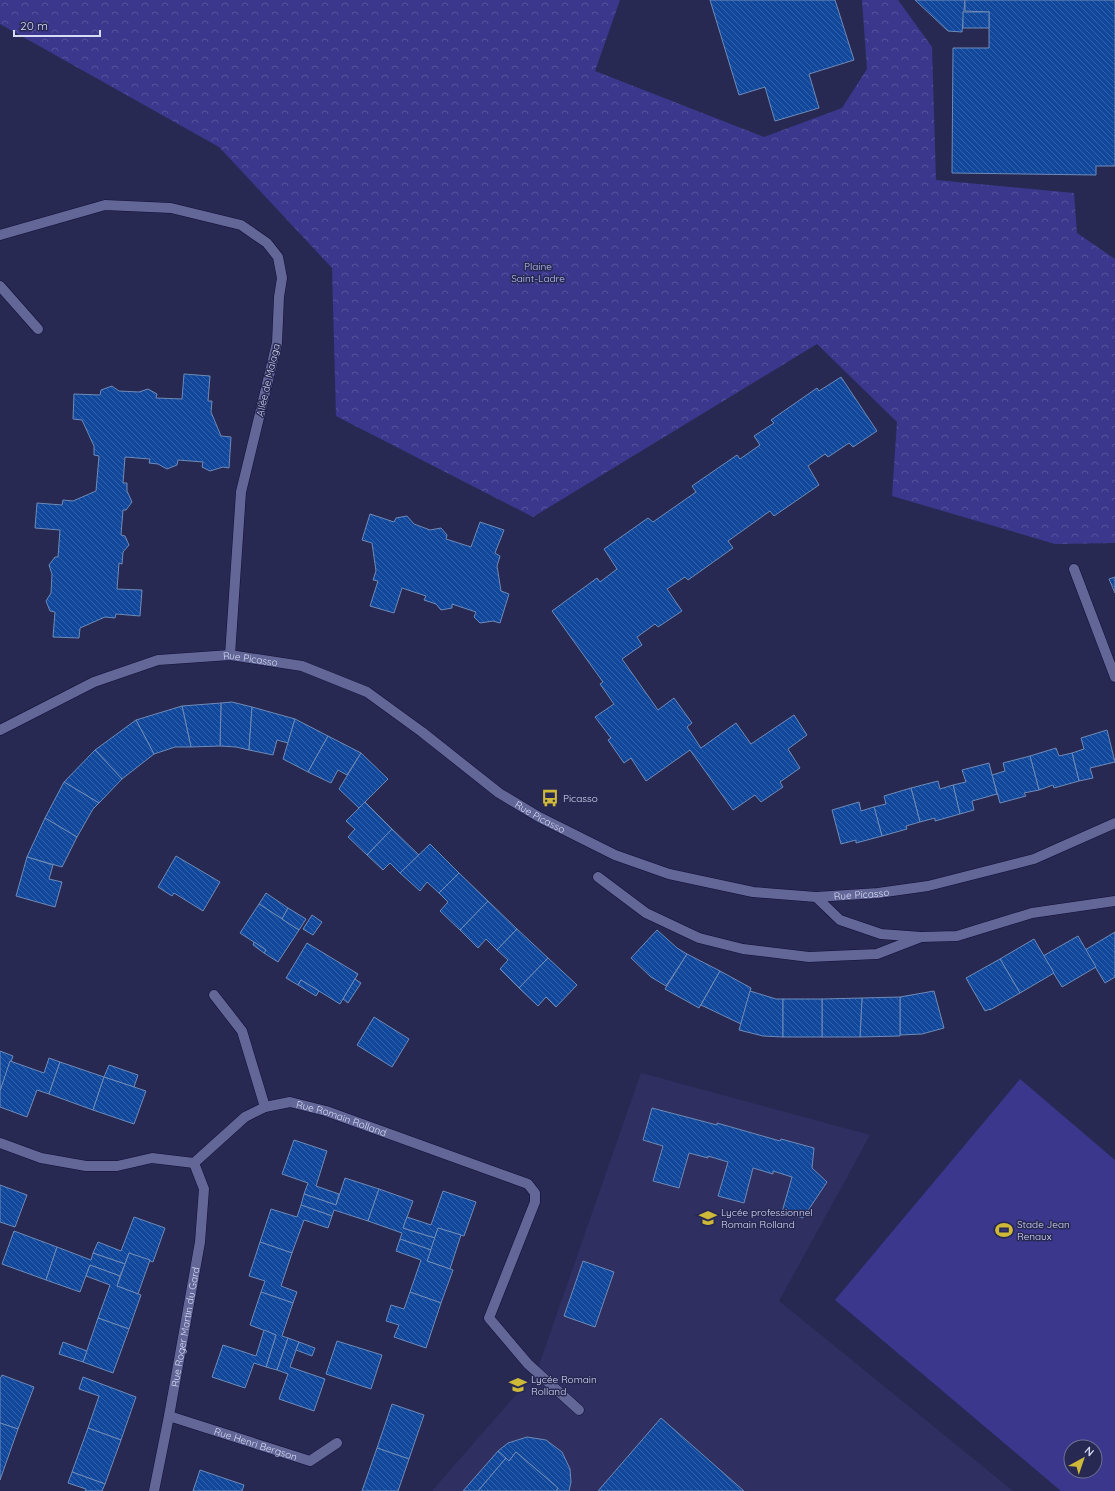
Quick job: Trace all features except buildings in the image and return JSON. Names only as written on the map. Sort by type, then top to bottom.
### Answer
[{"type":"street","name":"Allée de Malaga","points":[[0,235],[105,205],[171,208],[242,224],[267,243],[278,257],[282,278],[279,297],[277,343],[241,492],[230,655]]},
{"type":"street","points":[[0,286],[38,329]]},
{"type":"street","points":[[1074,569],[1115,676]]},
{"type":"street","name":"Rue Picasso","points":[[0,730],[94,682],[158,660],[230,655],[302,666],[367,692],[422,732],[499,793],[539,817],[615,855],[669,874],[754,892],[816,897],[878,893],[928,886],[1034,859],[1115,823]]},
{"type":"street","points":[[598,876],[646,913],[699,938],[743,949],[809,957],[876,954],[921,937]]},
{"type":"street","points":[[816,897],[840,920],[881,934],[921,937],[957,936],[1032,913],[1115,901]]},
{"type":"street","points":[[214,995],[242,1031],[264,1107]]},
{"type":"street","name":"Rue Romain Rolland","points":[[194,1163],[245,1117],[264,1107],[290,1102],[326,1111],[528,1184],[535,1192],[535,1202],[489,1318],[528,1364],[579,1410]]},
{"type":"street","points":[[0,1143],[41,1158],[86,1166],[117,1166],[152,1158],[194,1163]]},
{"type":"street","name":"Rue Roger Martin du Gard","points":[[154,1491],[200,1242],[204,1189],[194,1163]]},
{"type":"street","name":"Rue Henri Bergson","points":[[169,1416],[310,1461],[338,1443]]},
{"type":"shaded area","name":"Lycée professionnel Romain Rolland","points":[[641,1073],[870,1135],[779,1301],[1013,1491],[432,1491],[537,1371]]},
{"type":"green space","name":"Plaine Saint-Ladre","points":[[0,0],[620,0],[595,71],[764,137],[842,108],[867,69],[862,0],[898,0],[932,47],[936,180],[1074,193],[1077,233],[1115,259],[1115,543],[1055,544],[892,496],[897,422],[817,344],[533,517],[336,416],[332,268],[219,147],[0,24]]},
{"type":"green space","name":"Stade Jean Renaux","points":[[1020,1079],[1115,1160],[1115,1491],[1061,1491],[835,1300]]},
{"type":"place","name":"Picasso","points":[[550,798]]},
{"type":"place","name":"Lycée professionnel Romain Rolland","points":[[708,1218]]},
{"type":"place","name":"Stade Jean Renaux","points":[[1004,1230]]},
{"type":"place","name":"Lycée Romain Rolland","points":[[518,1385]]}]
